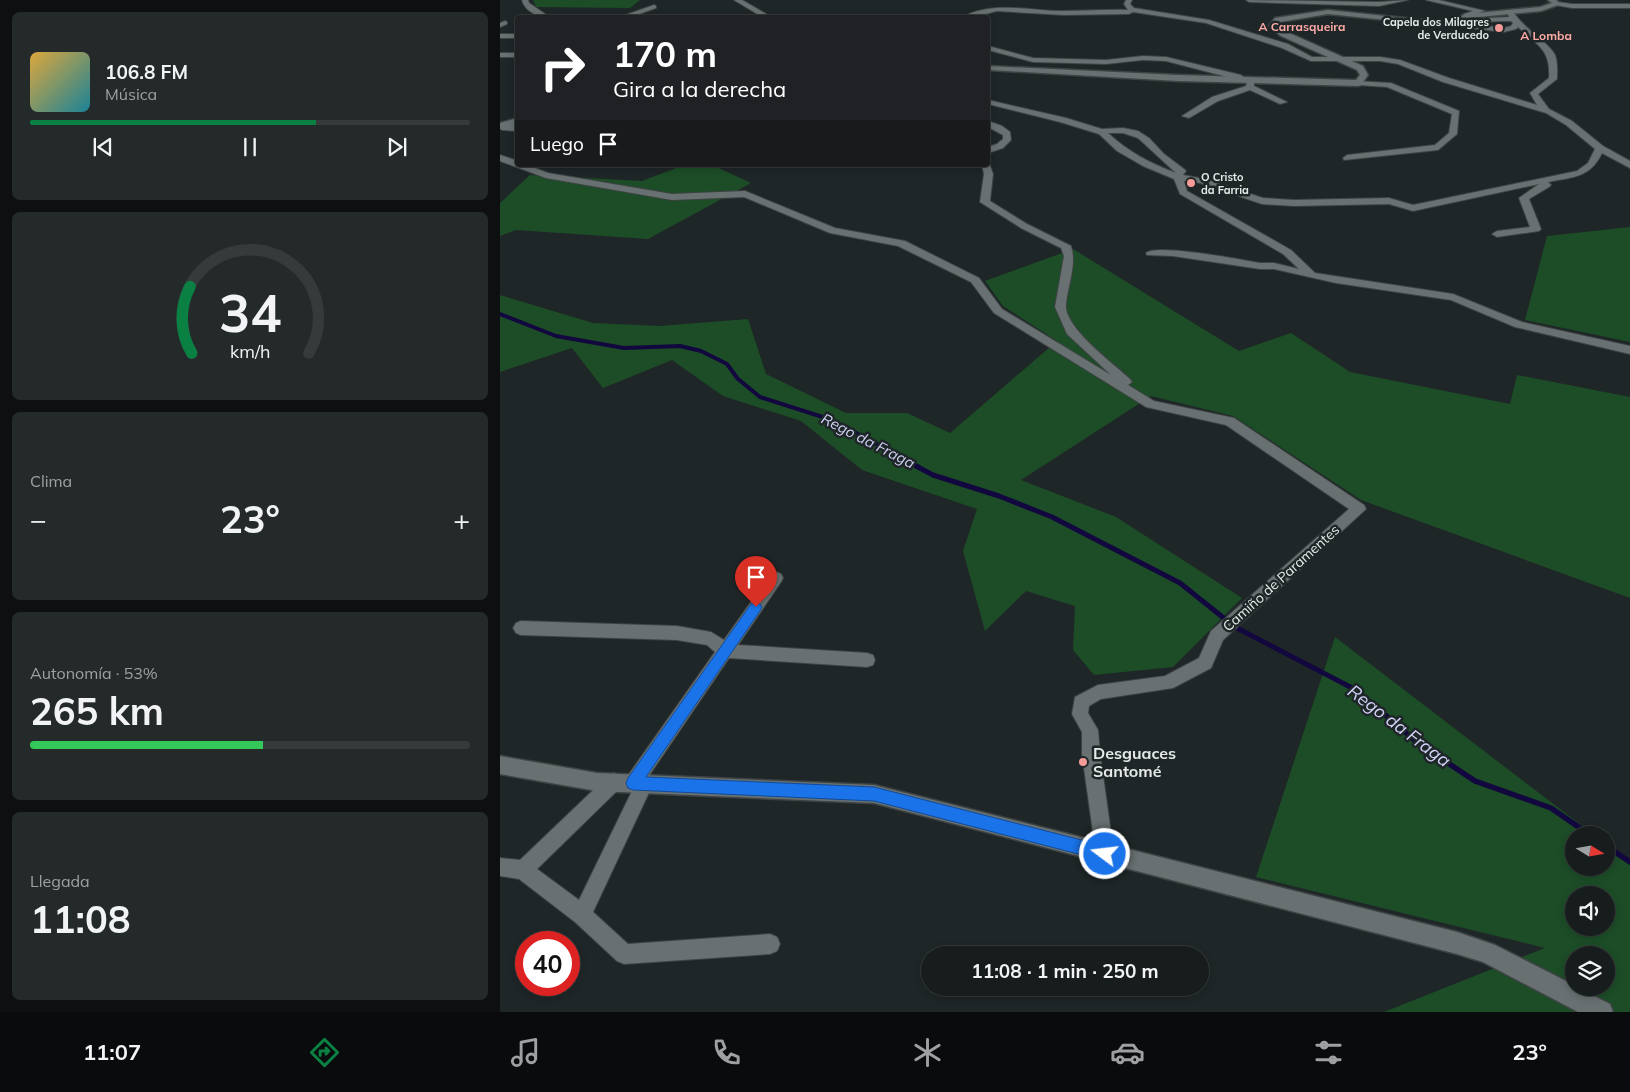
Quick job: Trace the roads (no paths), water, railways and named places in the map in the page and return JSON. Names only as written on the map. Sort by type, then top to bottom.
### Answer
[{"type":"street","points":[[525,0],[526,4],[542,15]]},
{"type":"street","points":[[737,0],[764,15]]},
{"type":"street","points":[[1129,0],[1126,4],[1132,10]]},
{"type":"street","points":[[1249,0],[1379,4],[1405,0]]},
{"type":"street","points":[[1429,0],[1482,11],[1465,15],[1467,16]]},
{"type":"street","points":[[1514,17],[1514,28],[1504,30],[1469,26],[1469,20],[1514,17],[1541,9],[1555,2],[1572,6],[1630,6]]},
{"type":"street","points":[[629,15],[654,7]]},
{"type":"street","points":[[969,15],[990,10],[1057,13],[1129,12],[1132,10],[1207,22],[1285,46],[1311,59],[1380,58],[1400,62],[1446,80],[1548,111]]},
{"type":"street","points":[[1358,83],[1364,76],[1360,68],[1284,34],[1273,26],[1278,20],[1328,12],[1444,24],[1467,16],[1514,17],[1551,54],[1554,65],[1553,79],[1534,93],[1541,106],[1569,123],[1600,148],[1630,165]]},
{"type":"street","points":[[500,36],[515,36]]},
{"type":"street","points":[[990,49],[1033,60],[1098,62],[1143,58],[1166,59],[1238,77],[1283,102]]},
{"type":"street","points":[[500,55],[515,55]]},
{"type":"street","points":[[990,68],[1248,82],[1388,85],[1456,113],[1453,134],[1438,147],[1347,158]]},
{"type":"street","points":[[1186,116],[1248,82]]},
{"type":"street","points":[[990,102],[1063,120],[1102,132],[1120,148],[1139,160],[1178,177],[1219,185],[1262,201],[1294,204],[1389,201],[1412,208],[1580,173],[1592,164],[1600,148]]},
{"type":"street","points":[[501,126],[515,122]]},
{"type":"street","points":[[990,125],[1007,134],[1007,140],[1000,146],[990,149]]},
{"type":"street","points":[[501,126],[515,128]]},
{"type":"street","points":[[1102,132],[1117,129],[1131,130],[1151,144],[1162,157],[1181,171],[1178,177],[1183,192],[1287,252],[1312,275]]},
{"type":"street","points":[[500,158],[515,164]]},
{"type":"street","points":[[524,167],[546,175],[672,197],[745,194],[833,231],[901,243],[975,280],[998,311],[1150,404]]},
{"type":"street","points":[[987,167],[990,180],[984,197],[985,202],[1024,226],[1066,246],[1069,256],[1060,307],[1071,332],[1150,404]]},
{"type":"street","points":[[1497,234],[1536,229],[1524,198],[1546,185],[1540,181]]},
{"type":"street","points":[[1151,253],[1173,253],[1260,266],[1274,266],[1336,280],[1454,297],[1519,325],[1630,350]]},
{"type":"street","name":"Camiño de Paramentes","points":[[1105,854],[1091,754],[1090,730],[1080,714],[1081,702],[1098,692],[1167,683],[1205,663],[1217,636],[1359,509],[1230,421],[1150,404]]},
{"type":"street","points":[[523,870],[630,783],[726,651],[776,578]]},
{"type":"street","points":[[521,628],[677,633],[711,639],[726,651],[868,660]]},
{"type":"street","points":[[500,765],[597,782],[874,794],[1458,943],[1487,953],[1602,1012]]},
{"type":"street","points":[[582,915],[630,783]]},
{"type":"street","points":[[500,867],[523,870],[582,915],[624,954],[770,944]]},
{"type":"waterway","name":"Rego da Fraga","points":[[500,314],[556,336],[624,348],[680,346],[701,351],[727,364],[738,379],[760,397],[832,420],[919,467]]},
{"type":"waterway","name":"Rego da Fraga","points":[[916,466],[933,475],[999,496],[1052,517],[1180,583],[1225,619]]},
{"type":"waterway","name":"Rego da Fraga","points":[[1235,627],[1356,690],[1378,709]]},
{"type":"waterway","name":"Rego da Fraga","points":[[1377,708],[1419,744],[1475,781],[1551,808],[1577,826]]},
{"type":"waterway","name":"Rego da Fraga","points":[[1615,852],[1630,862]]},
{"type":"place","name":"Capela dos Milagres de Verducedo","points":[[1499,28]]},
{"type":"place","name":"O Cristo da Farria","points":[[1191,183]]},
{"type":"place","name":"Desguaces Santomé","points":[[1083,762]]},
{"type":"district","name":"A Carrasqueira","points":[[1302,27]]},
{"type":"district","name":"A Lomba","points":[[1546,36]]}]
